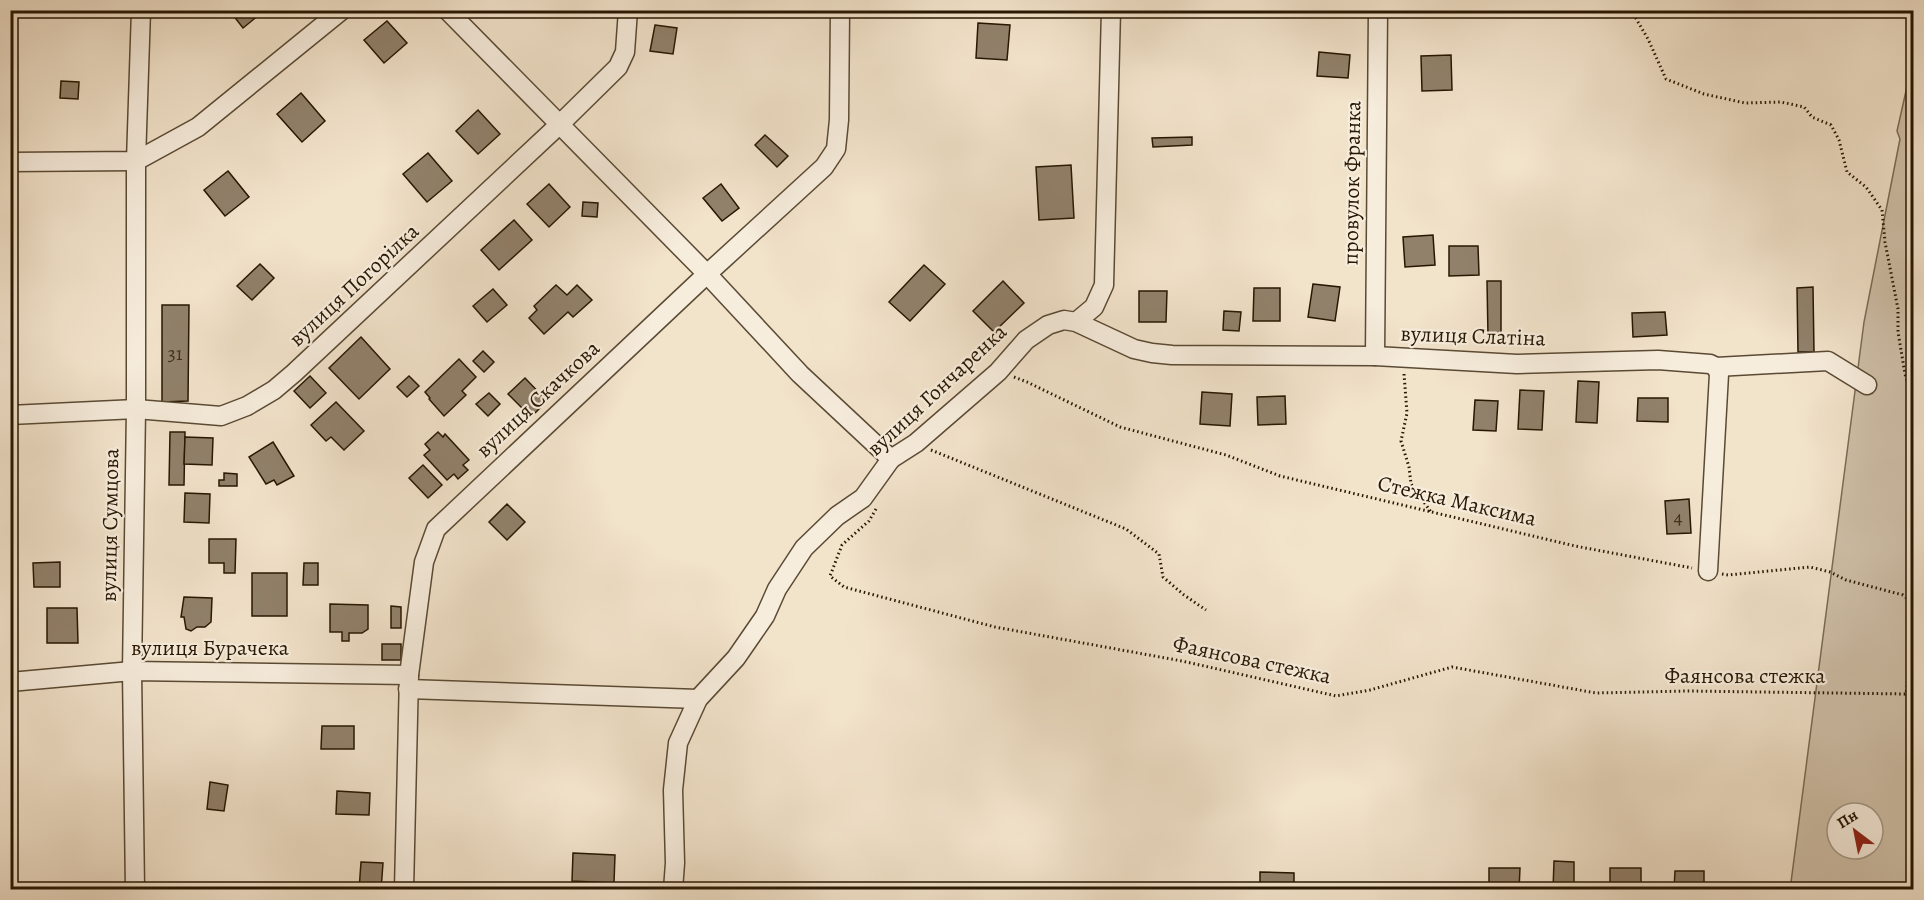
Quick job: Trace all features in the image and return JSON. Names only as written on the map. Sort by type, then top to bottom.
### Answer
[{"type":"street","name":"вулиця Сумцова","points":[[135,890],[132,671],[136,410],[136,161],[141,10]]},
{"type":"street","points":[[10,162],[136,161],[198,127],[342,10]]},
{"type":"street","points":[[447,10],[707,274],[800,374],[891,459]]},
{"type":"street","name":"вулиця Погорілка","points":[[10,415],[136,410],[220,416],[247,406],[274,390],[560,124],[618,67],[626,51],[628,10]]},
{"type":"street","name":"вулиця Скачкова","points":[[404,890],[409,682],[419,588],[424,562],[436,528],[824,167],[836,149],[839,120],[840,10]]},
{"type":"street","points":[[1076,322],[1094,307],[1104,285],[1111,10]]},
{"type":"street","name":"провулок Франка","points":[[1375,356],[1378,10]]},
{"type":"street","name":"вулиця Гончаренка","points":[[673,890],[675,863],[673,790],[678,743],[698,699],[736,658],[765,616],[777,589],[804,548],[837,516],[863,498],[891,459],[916,443],[998,372],[1026,340],[1048,325],[1064,320],[1076,322]]},
{"type":"street","name":"вулиця Слатіна","points":[[1076,322],[1134,349],[1172,355],[1375,356],[1517,364],[1658,360],[1710,364],[1716,367],[1828,361],[1867,385]]},
{"type":"street","points":[[1708,571],[1719,374],[1716,367]]},
{"type":"street","name":"вулиця Бурачека","points":[[10,682],[132,671],[409,682],[698,699]]},
{"type":"path","points":[[1631,10],[1648,39],[1666,79],[1704,94],[1744,103],[1781,102],[1804,106],[1812,117],[1831,125],[1839,140],[1848,172],[1866,187],[1882,210],[1885,242],[1898,309],[1898,332],[1905,374],[1914,402]]},
{"type":"path","points":[[1394,357],[1403,373],[1407,413],[1401,441],[1409,467],[1411,484],[1431,513]]},
{"type":"path","name":"Стежка Максима","points":[[998,372],[1027,382],[1120,427],[1226,455],[1280,476],[1575,546],[1728,575],[1810,567],[1830,572],[1846,580],[1903,595],[1910,601],[1914,611]]},
{"type":"path","points":[[916,443],[1126,529],[1159,554],[1163,577],[1206,610]]},
{"type":"path","name":"Фаянсова стежка","points":[[880,501],[869,521],[842,545],[830,576],[844,587],[995,627],[1182,661],[1336,696],[1370,690],[1452,667],[1596,693],[1688,691],[1906,694]]},
{"type":"path","points":[[1914,623],[1906,694],[1914,704]]},
{"type":"shaded area","points":[[1913,60],[1913,889],[1790,890],[1864,322],[1900,139],[1897,131]]},
{"type":"building","points":[[229,10],[265,10],[243,28]]},
{"type":"building","points":[[387,21],[407,43],[384,63],[364,40]]},
{"type":"building","points":[[978,23],[1010,25],[1007,60],[976,58]]},
{"type":"building","points":[[655,25],[677,28],[673,54],[650,51]]},
{"type":"building","points":[[1319,52],[1350,55],[1348,78],[1317,76]]},
{"type":"building","points":[[1451,55],[1452,90],[1422,91],[1421,56]]},
{"type":"building","points":[[61,81],[79,82],[78,99],[60,98]]},
{"type":"building","points":[[301,93],[325,121],[302,142],[277,114]]},
{"type":"building","points":[[478,110],[500,134],[478,154],[456,131]]},
{"type":"building","points":[[765,135],[788,156],[777,167],[755,145]]},
{"type":"building","points":[[1192,137],[1192,145],[1153,147],[1152,138]]},
{"type":"building","points":[[428,153],[452,181],[427,202],[403,174]]},
{"type":"building","points":[[1071,165],[1074,218],[1039,220],[1036,167]]},
{"type":"building","points":[[228,171],[249,197],[225,216],[204,190]]},
{"type":"building","points":[[549,184],[570,207],[549,227],[527,204]]},
{"type":"building","points":[[721,184],[739,208],[722,221],[703,198]]},
{"type":"building","points":[[583,202],[598,203],[597,217],[582,216]]},
{"type":"building","points":[[514,220],[532,240],[499,270],[481,250]]},
{"type":"building","points":[[1433,235],[1435,265],[1405,267],[1403,237]]},
{"type":"building","points":[[1449,246],[1478,246],[1479,275],[1449,276]]},
{"type":"building","points":[[260,264],[274,278],[252,300],[237,286]]},
{"type":"building","points":[[924,265],[945,284],[910,321],[889,302]]},
{"type":"building","points":[[1003,281],[1024,303],[994,332],[973,311]]},
{"type":"building","points":[[1487,281],[1501,281],[1501,336],[1488,336]]},
{"type":"building","points":[[1313,284],[1340,287],[1335,321],[1308,317]]},
{"type":"building","points":[[556,285],[567,295],[577,285],[592,300],[573,317],[568,312],[544,334],[529,318],[537,310],[534,306]]},
{"type":"building","points":[[1813,287],[1814,352],[1798,352],[1797,288]]},
{"type":"building","points":[[1254,288],[1280,288],[1280,321],[1253,321]]},
{"type":"building","points":[[493,289],[507,305],[487,322],[473,306]]},
{"type":"building","points":[[1139,291],[1167,291],[1166,322],[1139,322]]},
{"type":"building","points":[[162,305],[189,305],[188,401],[162,402]]},
{"type":"building","points":[[1224,311],[1241,312],[1239,331],[1223,330]]},
{"type":"building","points":[[1665,312],[1667,335],[1633,337],[1632,313]]},
{"type":"building","points":[[361,337],[390,369],[359,399],[329,368]]},
{"type":"building","points":[[483,351],[494,362],[484,372],[473,361]]},
{"type":"building","points":[[459,359],[476,377],[462,391],[466,395],[444,416],[425,392]]},
{"type":"building","points":[[310,376],[326,393],[310,408],[294,391]]},
{"type":"building","points":[[409,376],[419,386],[407,397],[397,387]]},
{"type":"building","points":[[525,378],[547,401],[531,417],[508,394]]},
{"type":"building","points":[[1578,381],[1599,382],[1597,423],[1576,422]]},
{"type":"building","points":[[1520,390],[1544,391],[1542,430],[1518,429]]},
{"type":"building","points":[[1202,392],[1232,394],[1230,426],[1200,424]]},
{"type":"building","points":[[489,393],[500,404],[488,416],[476,404]]},
{"type":"building","points":[[1285,396],[1286,424],[1258,425],[1257,397]]},
{"type":"building","points":[[1638,398],[1668,398],[1668,422],[1637,421]]},
{"type":"building","points":[[1475,400],[1498,401],[1496,431],[1473,430]]},
{"type":"building","points":[[336,402],[364,431],[344,450],[331,437],[326,441],[311,425]]},
{"type":"building","points":[[170,432],[185,432],[184,485],[169,485]]},
{"type":"building","points":[[438,432],[443,437],[445,434],[469,460],[463,465],[468,470],[458,479],[454,474],[447,480],[424,455],[430,450],[425,444]]},
{"type":"building","points":[[185,437],[213,438],[212,465],[184,464]]},
{"type":"building","points":[[273,442],[294,476],[277,485],[274,480],[266,484],[249,457]]},
{"type":"building","points":[[423,465],[442,485],[428,498],[409,478]]},
{"type":"building","points":[[224,473],[237,474],[237,486],[219,486],[219,480],[224,480]]},
{"type":"building","points":[[185,493],[210,494],[209,523],[184,522]]},
{"type":"building","points":[[1689,499],[1691,533],[1667,534],[1665,501]]},
{"type":"building","points":[[507,504],[525,522],[507,540],[489,522]]},
{"type":"building","points":[[209,539],[236,539],[235,573],[224,573],[224,563],[209,563]]},
{"type":"building","points":[[60,562],[60,587],[34,587],[33,563]]},
{"type":"building","points":[[304,563],[318,563],[318,585],[303,585]]},
{"type":"building","points":[[252,573],[287,573],[287,616],[252,616]]},
{"type":"building","points":[[184,597],[212,598],[211,622],[205,627],[197,627],[191,631],[186,629],[184,617],[181,617]]},
{"type":"building","points":[[330,604],[368,605],[368,629],[362,633],[349,633],[349,641],[342,641],[342,632],[330,632]]},
{"type":"building","points":[[391,606],[401,607],[401,628],[391,628]]},
{"type":"building","points":[[47,608],[77,608],[78,643],[47,643]]},
{"type":"building","points":[[382,644],[401,644],[401,660],[382,660]]},
{"type":"building","points":[[322,726],[354,726],[354,749],[321,749]]},
{"type":"building","points":[[210,782],[228,785],[224,811],[207,809]]},
{"type":"building","points":[[337,791],[370,793],[369,815],[336,814]]},
{"type":"building","points":[[573,853],[615,855],[614,883],[572,881]]},
{"type":"building","points":[[1554,861],[1574,862],[1574,890],[1553,890]]},
{"type":"building","points":[[361,862],[383,863],[381,890],[359,890]]},
{"type":"building","points":[[1489,868],[1520,868],[1519,890],[1489,890]]},
{"type":"building","points":[[1610,868],[1641,868],[1641,890],[1610,890]]},
{"type":"building","points":[[1675,871],[1704,871],[1704,889],[1674,889]]},
{"type":"building","points":[[1260,872],[1294,873],[1294,890],[1260,890]]}]
